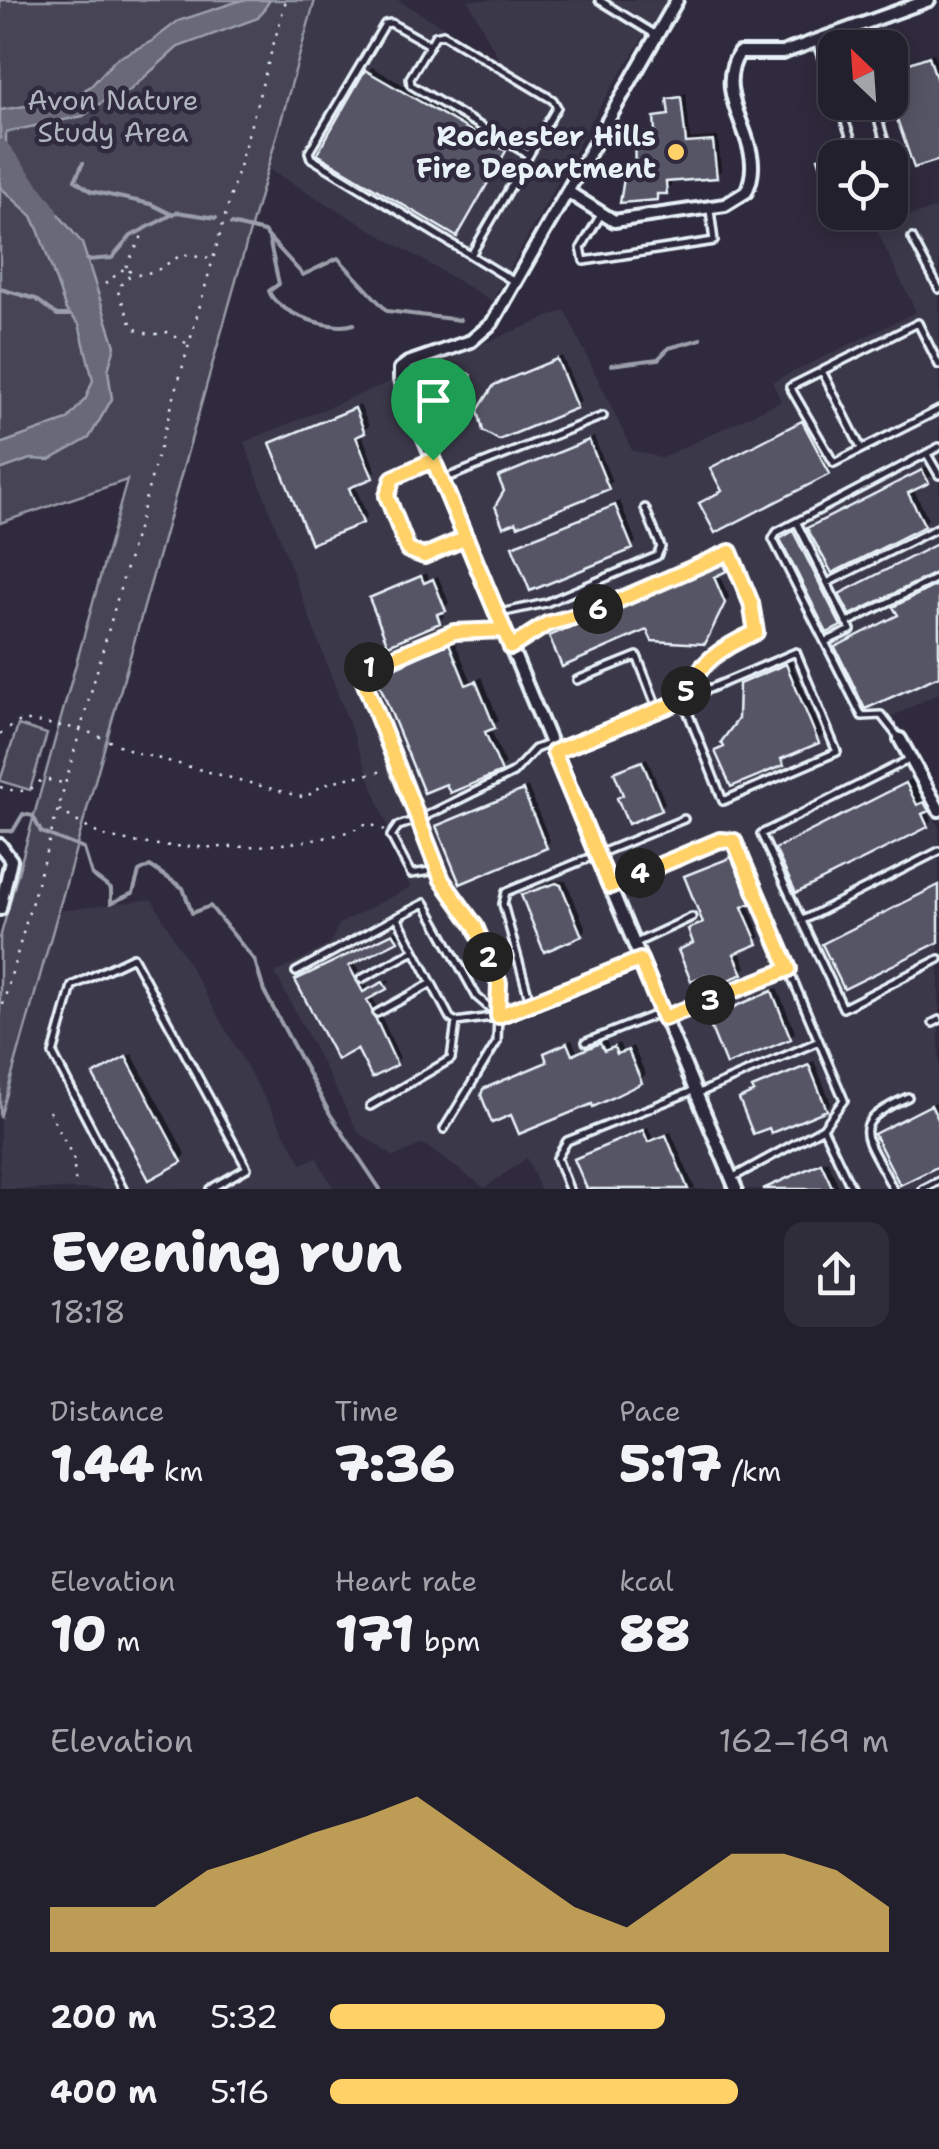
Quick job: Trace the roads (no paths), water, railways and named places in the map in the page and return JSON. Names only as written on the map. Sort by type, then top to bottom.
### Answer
[{"type":"street","points":[[677,0],[482,334],[400,369],[441,480],[734,1183]]},
{"type":"street","points":[[847,30],[929,0]]},
{"type":"street","points":[[568,192],[614,221],[725,205],[746,192],[755,161],[732,98],[730,66],[739,53],[782,53],[816,41]]},
{"type":"street","points":[[552,748],[683,700]]},
{"type":"street","points":[[900,738],[939,810]]},
{"type":"street","points":[[0,845],[10,860],[0,909]]},
{"type":"street","points":[[498,1016],[640,960]]},
{"type":"lane","points":[[599,0],[656,35]]},
{"type":"lane","points":[[430,45],[391,22],[385,24],[309,152],[311,158],[515,283]]},
{"type":"lane","points":[[470,255],[529,155],[556,107],[553,100],[442,34],[430,45],[410,78],[412,84],[529,155]]},
{"type":"lane","points":[[816,41],[818,47]]},
{"type":"lane","points":[[602,213],[582,248],[584,261],[714,241],[710,207]]},
{"type":"lane","points":[[912,238],[939,289]]},
{"type":"lane","points":[[939,365],[918,323],[790,386],[834,463],[939,410]]},
{"type":"lane","points":[[822,370],[862,449]]},
{"type":"lane","points":[[426,443],[456,419],[466,403],[467,378]]},
{"type":"lane","points":[[441,480],[603,416]]},
{"type":"lane","points":[[900,738],[881,715],[862,716],[773,539],[776,532],[939,447]]},
{"type":"lane","points":[[928,456],[939,476]]},
{"type":"lane","points":[[433,460],[393,478],[387,496],[408,550],[424,556],[466,538]]},
{"type":"lane","points":[[497,614],[546,603],[658,556],[661,547],[644,508]]},
{"type":"lane","points":[[797,523],[851,630],[825,642]]},
{"type":"lane","points":[[827,583],[939,526]]},
{"type":"lane","points":[[511,647],[547,624],[594,611],[730,552],[751,603],[756,632],[724,647],[694,672],[683,700],[723,801],[836,752],[796,652],[683,700]]},
{"type":"lane","points":[[847,624],[939,577]]},
{"type":"lane","points":[[444,1129],[497,1042],[499,983],[475,926],[438,870],[360,671],[454,632],[504,630]]},
{"type":"lane","points":[[577,680],[633,655],[640,658],[658,710]]},
{"type":"lane","points":[[438,870],[411,874],[391,833],[513,773],[535,749],[552,748]]},
{"type":"lane","points":[[911,759],[762,834],[843,1008],[939,959]]},
{"type":"lane","points":[[530,1004],[503,898],[514,887],[684,819]]},
{"type":"lane","points":[[610,886],[720,840],[734,841],[844,1100],[823,1128],[734,1183]]},
{"type":"lane","points":[[802,920],[939,851]]},
{"type":"lane","points":[[296,972],[425,903],[477,997],[498,1016]]},
{"type":"lane","points":[[633,944],[692,917]]},
{"type":"lane","points":[[370,1106],[442,1067],[450,1058],[456,1022],[397,918]]},
{"type":"lane","points":[[360,979],[414,951]]},
{"type":"lane","points":[[123,1189],[54,1054],[72,986],[133,957],[246,1168],[210,1189]]},
{"type":"lane","points":[[586,1042],[789,969]]},
{"type":"lane","points":[[377,1012],[432,983]]},
{"type":"lane","points":[[456,1022],[498,1016]]},
{"type":"lane","points":[[569,1189],[557,1158],[567,1141],[819,1041]]},
{"type":"lane","points":[[893,1189],[866,1134],[867,1123],[870,1115],[908,1097]]},
{"type":"lane","points":[[823,1128],[852,1189]]},
{"type":"lane","points":[[923,1189],[939,1181]]},
{"type":"water","points":[[242,0],[270,0],[258,18],[178,47],[128,92],[107,99],[83,116],[6,132],[6,152],[27,188],[58,214],[82,243],[115,346],[108,370],[112,399],[89,438],[50,460],[30,459],[0,470],[0,444],[67,420],[86,398],[93,380],[79,324],[66,310],[32,216],[0,187],[0,110],[70,99],[91,86],[116,59],[152,41],[178,21]]},
{"type":"waterway","points":[[0,150],[48,213]]},
{"type":"waterway","points":[[83,163],[75,180],[90,191],[151,204],[173,215]]},
{"type":"waterway","points":[[87,260],[112,258],[131,236],[177,212],[216,218]]},
{"type":"waterway","points":[[231,224],[264,232],[303,275],[338,258],[387,311],[460,320]]},
{"type":"waterway","points":[[269,239],[279,284],[269,291],[274,299],[306,319],[332,325],[354,324]]},
{"type":"waterway","points":[[0,289],[36,299],[57,315],[69,315]]},
{"type":"waterway","points":[[611,365],[658,359],[669,348],[701,339]]},
{"type":"waterway","points":[[0,831],[13,831],[23,814],[33,816],[41,832],[84,849],[92,875],[111,889],[111,903],[133,893],[139,872],[150,866],[183,888],[192,913],[210,906],[255,961],[264,991],[330,1114],[380,1189]]},
{"type":"place","name":"Rochester Hills Fire Department","points":[[676,152]]},
{"type":"park label","name":"Avon Nature Study Area","points":[[113,116]]}]
